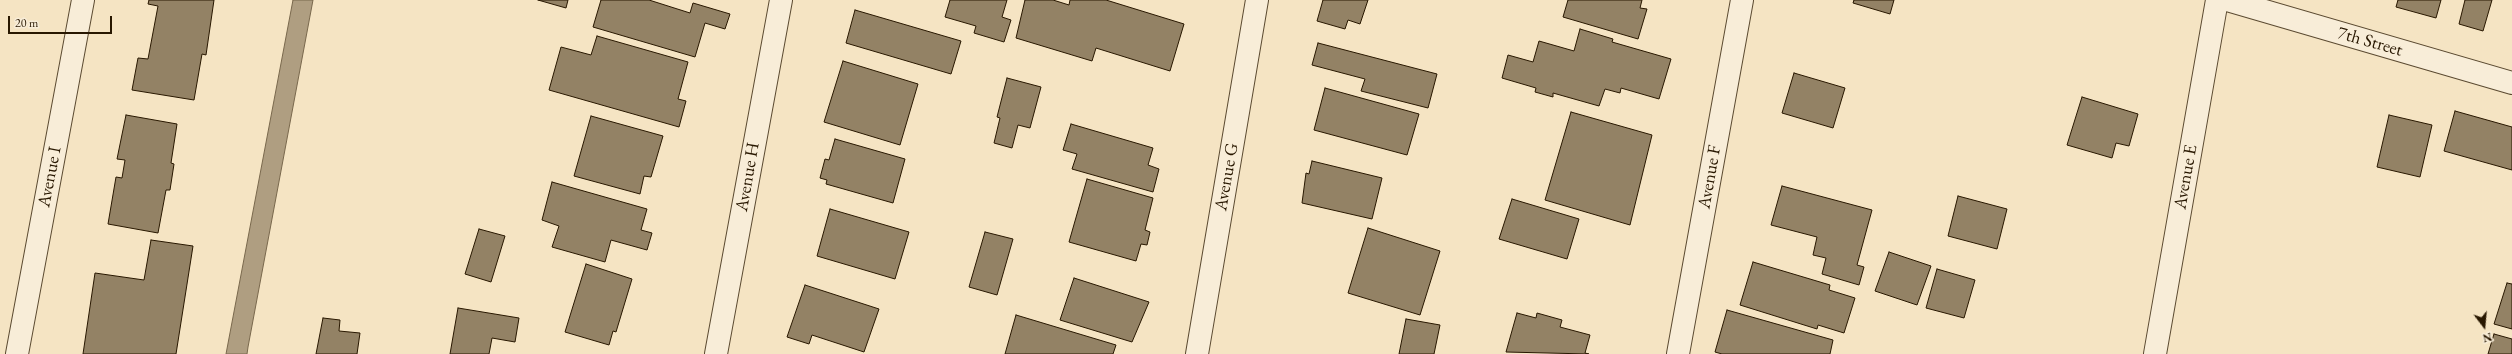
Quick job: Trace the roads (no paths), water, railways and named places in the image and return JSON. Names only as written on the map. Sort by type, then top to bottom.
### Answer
[{"type":"street","name":"Avenue I","points":[[17,354],[83,0]]},
{"type":"street","name":"Avenue H","points":[[716,354],[781,0]]},
{"type":"street","name":"Avenue G","points":[[1197,354],[1257,0]]},
{"type":"street","name":"Avenue F","points":[[1678,354],[1742,0]]},
{"type":"street","name":"Avenue E","points":[[2155,354],[2217,0]]},
{"type":"street","name":"7th Street","points":[[2227,0],[2512,83]]}]
